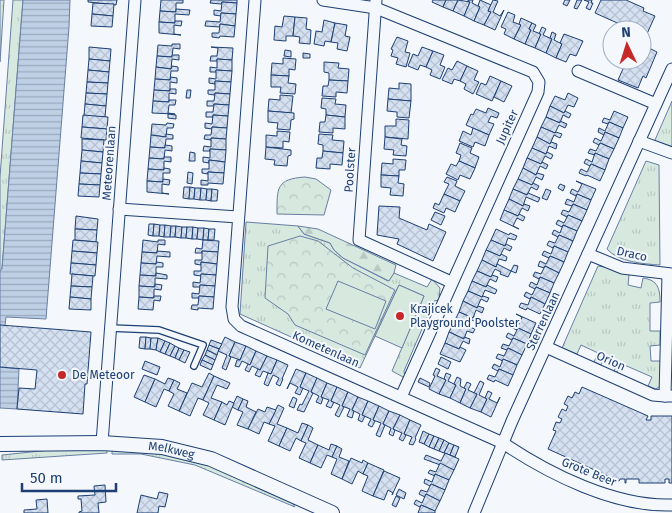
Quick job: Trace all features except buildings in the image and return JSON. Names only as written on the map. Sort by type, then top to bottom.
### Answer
[{"type":"street","name":"Meteorenlaan","points":[[102,443],[135,0]]},
{"type":"street","name":"Kometenlaan","points":[[255,0],[232,307],[234,319],[242,326],[503,443]]},
{"type":"street","name":"Jupiter","points":[[323,0],[376,4],[533,72],[539,82],[538,92],[400,397]]},
{"type":"street","name":"Poolster","points":[[376,4],[359,240],[451,282]]},
{"type":"street","name":"Sterrenlaan","points":[[474,513],[503,443],[672,69]]},
{"type":"street","points":[[578,71],[656,104]]},
{"type":"street","points":[[639,141],[672,153]]},
{"type":"street","points":[[119,209],[238,217]]},
{"type":"street","name":"Draco","points":[[588,254],[622,268],[670,274]]},
{"type":"street","name":"Orion","points":[[546,347],[653,395],[669,396],[670,274]]},
{"type":"street","name":"Melkweg","points":[[0,444],[102,443],[162,447],[212,459],[308,508],[332,513]]},
{"type":"street","name":"Grote Beer","points":[[503,443],[532,462],[596,491],[635,503],[672,505]]},
{"type":"lane","points":[[110,328],[159,330],[203,345],[194,366]]},
{"type":"green space","points":[[0,0],[4,0],[0,62]]},
{"type":"green space","points":[[13,0],[23,0],[2,269],[0,271],[0,177]]},
{"type":"green space","points":[[672,101],[672,150],[659,145],[655,140]]},
{"type":"green space","points":[[646,161],[659,165],[660,265],[624,260],[607,249]]},
{"type":"green space","points":[[305,177],[316,179],[331,190],[324,215],[277,214],[277,198],[280,186],[288,180]]},
{"type":"green space","points":[[246,222],[298,226],[304,234],[330,243],[334,250],[343,258],[388,281],[394,273],[427,287],[432,279],[440,288],[439,300],[434,301],[404,371],[405,378],[392,371],[424,296],[399,285],[360,368],[240,314]]},
{"type":"green space","points":[[298,226],[318,229],[396,265],[394,273],[389,281],[343,258],[334,250],[330,243],[304,234]]},
{"type":"green space","points":[[300,236],[318,241],[353,268],[395,290],[365,355],[295,325],[288,314],[265,298],[268,246]]},
{"type":"green space","points":[[598,266],[611,268],[629,275],[628,285],[641,288],[643,278],[652,281],[657,286],[660,302],[650,303],[650,331],[660,331],[660,345],[650,346],[651,361],[661,361],[660,386],[656,389],[648,386],[652,377],[622,364],[617,372],[614,371],[618,362],[605,356],[601,365],[594,362],[598,353],[581,345],[577,354],[562,348]]},
{"type":"green space","points":[[338,281],[386,301],[375,329],[326,309]]},
{"type":"green space","name":"Krajicek Playground Poolster","points":[[399,285],[424,296],[402,348],[375,336]]},
{"type":"green space","points":[[107,449],[107,453],[2,460],[2,455],[50,450]]},
{"type":"green space","points":[[112,449],[169,454],[221,469],[291,501],[295,507],[195,465],[141,454],[112,454]]},
{"type":"water","points":[[23,0],[70,0],[69,27],[46,319],[6,317],[5,326],[0,325],[0,271],[2,269]]},
{"type":"water","points":[[0,367],[19,369],[17,409],[0,408]]},
{"type":"place","name":"Krajicek Playground Poolster","points":[[400,316]]},
{"type":"place","name":"De Meteoor","points":[[62,375]]}]
